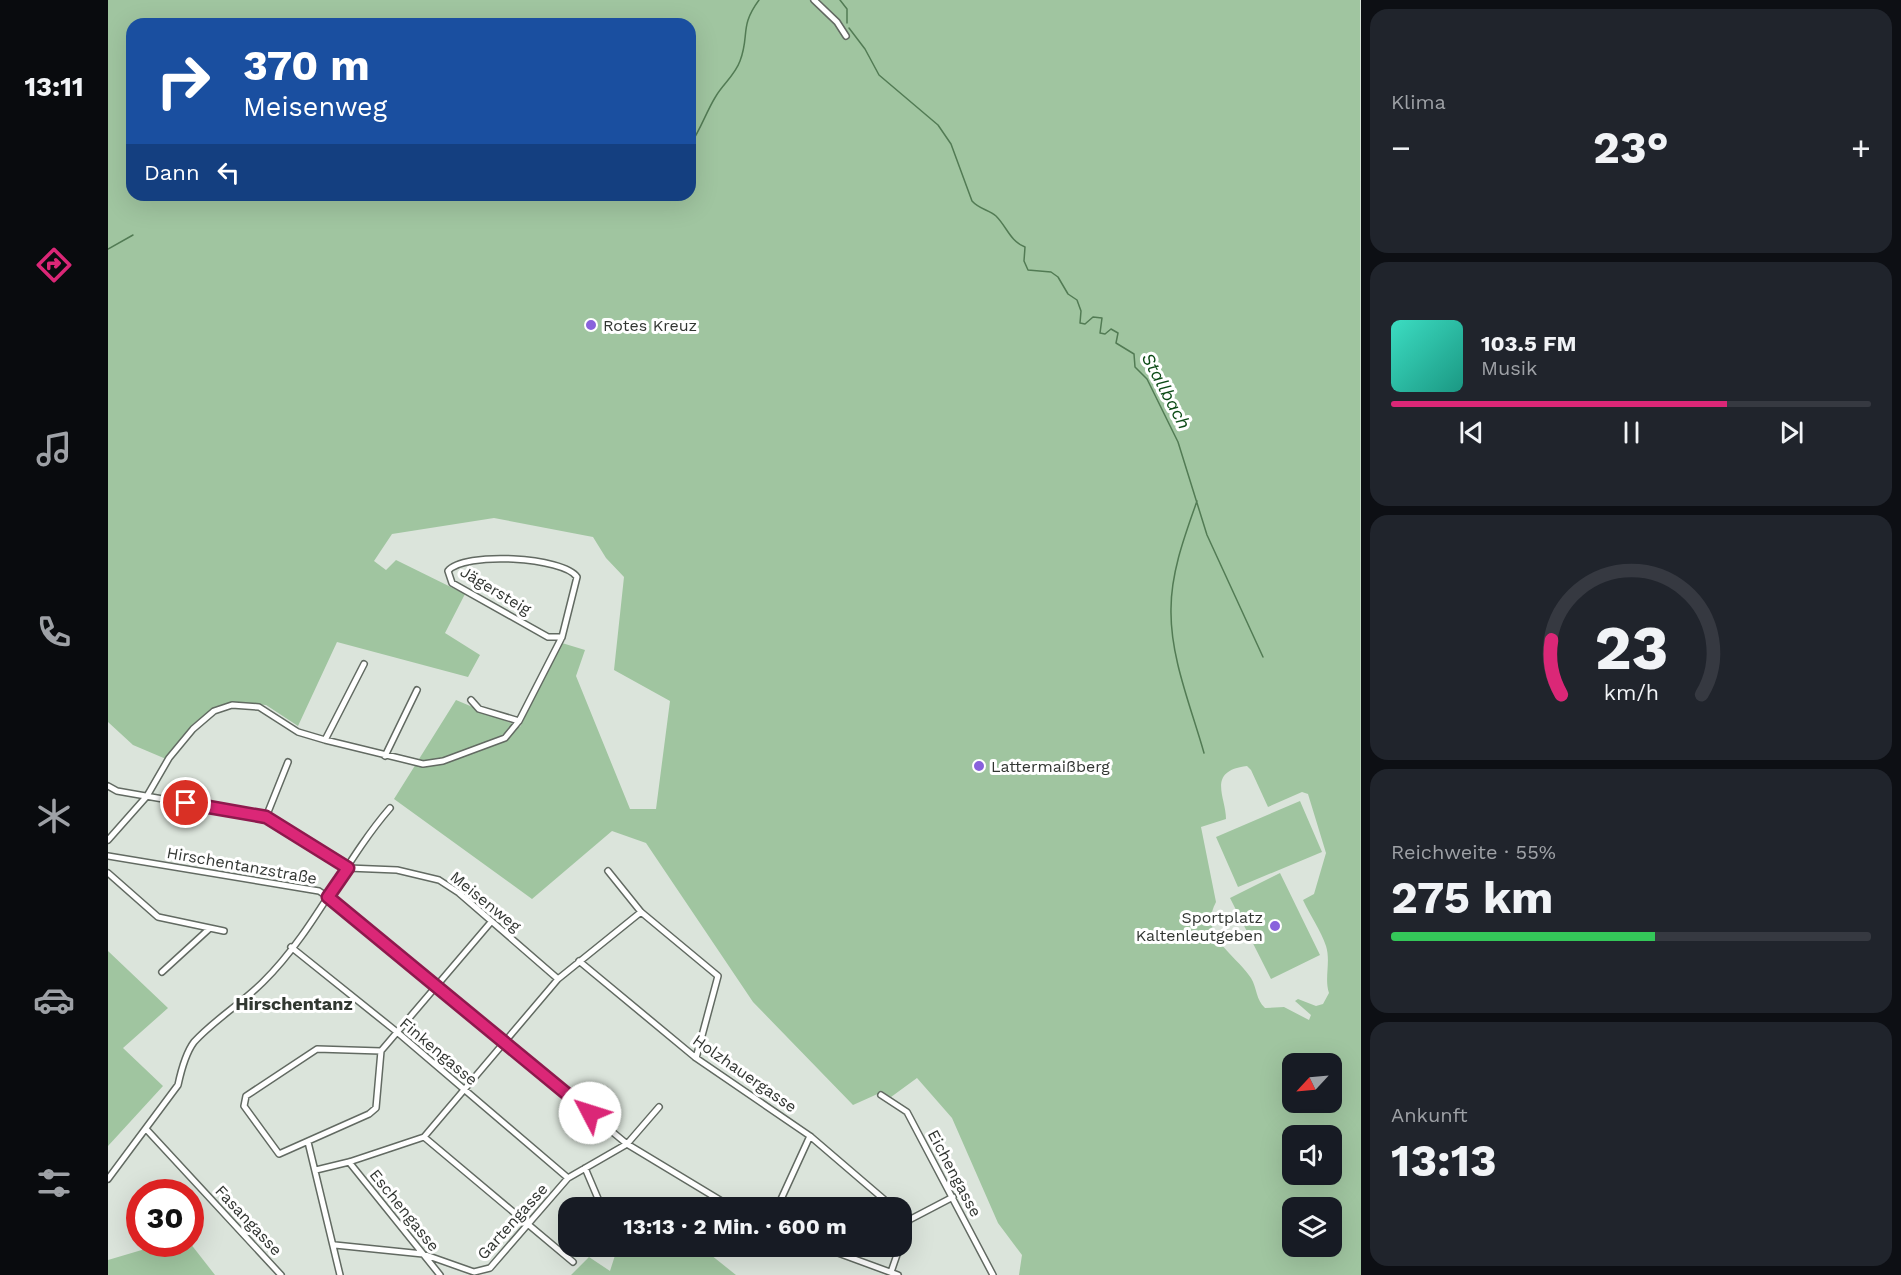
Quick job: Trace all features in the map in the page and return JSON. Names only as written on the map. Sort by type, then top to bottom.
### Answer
[{"type":"street","points":[[814,0],[837,22],[846,36]]},
{"type":"street","name":"Jägersteig","points":[[525,559],[568,569],[577,577],[562,637],[548,637],[500,608],[455,585],[449,578],[448,571],[455,565],[473,560],[525,559]]},
{"type":"street","points":[[108,840],[147,796],[169,758],[193,729],[214,711],[231,705],[259,707],[298,732],[325,740],[423,764],[443,761],[505,738],[519,721],[562,637]]},
{"type":"street","points":[[325,740],[364,664]]},
{"type":"street","points":[[385,756],[417,690]]},
{"type":"street","points":[[471,700],[479,709],[519,721]]},
{"type":"street","points":[[266,817],[288,762]]},
{"type":"street","name":"Meisenweg","points":[[108,786],[147,796],[266,817],[348,868],[397,870],[432,877],[459,893],[558,980]]},
{"type":"street","points":[[108,1179],[147,1130],[178,1085],[182,1067],[193,1043],[265,980],[328,897],[371,830],[390,808]]},
{"type":"street","name":"Hirschentanzstraße","points":[[108,856],[319,891],[437,985],[627,1144],[715,1197]]},
{"type":"street","points":[[608,871],[641,912],[718,976],[696,1058]]},
{"type":"street","points":[[108,873],[158,917],[224,931]]},
{"type":"street","points":[[316,1170],[349,1162],[424,1137],[558,980],[641,912]]},
{"type":"street","points":[[381,1051],[317,1049],[246,1096],[244,1106],[279,1154],[376,1108],[381,1051],[491,922]]},
{"type":"street","points":[[162,972],[209,929]]},
{"type":"street","name":"Finkengasse","points":[[291,947],[397,1032],[568,1178]]},
{"type":"street","name":"Holzhauergasse","points":[[579,961],[696,1058],[810,1136],[881,1197]]},
{"type":"street","name":"Eichengasse","points":[[881,1095],[907,1112],[993,1275]]},
{"type":"street","name":"Gartengasse","points":[[335,1245],[423,1254],[474,1272],[482,1272],[490,1268],[568,1178],[627,1144],[659,1107]]},
{"type":"street","name":"Fasangasse","points":[[147,1130],[281,1275]]},
{"type":"street","points":[[782,1197],[810,1136]]},
{"type":"street","points":[[424,1137],[573,1262]]},
{"type":"street","points":[[308,1142],[335,1245],[340,1275]]},
{"type":"street","name":"Eschengasse","points":[[349,1162],[440,1275]]},
{"type":"street","points":[[585,1168],[597,1197]]},
{"type":"street","points":[[912,1218],[953,1197]]},
{"type":"street","points":[[849,1257],[898,1275]]},
{"type":"street","points":[[891,1272],[896,1257]]},
{"type":"green space","points":[[108,0],[1360,0],[1361,1275],[1019,1275],[1022,1255],[998,1223],[952,1118],[917,1078],[891,1097],[882,1092],[853,1105],[753,1002],[646,843],[612,831],[532,899],[394,799],[456,700],[520,727],[562,643],[585,650],[576,676],[630,809],[656,809],[670,701],[614,670],[624,577],[606,558],[593,537],[494,518],[392,534],[374,561],[386,570],[396,560],[465,594],[445,633],[480,655],[468,677],[337,642],[298,726],[266,705],[233,703],[215,707],[193,724],[166,759],[133,745],[108,722]],"holes":[[[1247,766],[1268,807],[1302,792],[1308,794],[1326,853],[1314,894],[1303,900],[1324,940],[1328,958],[1329,993],[1323,1004],[1316,1006],[1298,999],[1295,1001],[1311,1015],[1309,1020],[1284,1007],[1265,1008],[1251,978],[1221,944],[1212,925],[1212,914],[1216,902],[1201,827],[1226,819],[1221,786],[1226,773]]]},
{"type":"green space","points":[[1300,801],[1322,852],[1238,887],[1216,837]]},
{"type":"green space","name":"Sportplatz Kaltenleutgeben","points":[[1280,873],[1320,955],[1271,979],[1230,898]]},
{"type":"green space","points":[[108,951],[168,1008],[123,1048],[163,1086],[108,1146]]},
{"type":"green space","points":[[126,1255],[126,1257],[201,1257],[215,1275],[108,1275],[108,1260]]},
{"type":"green space","points":[[589,1257],[610,1271],[614,1257],[714,1257],[736,1275],[571,1275]]},
{"type":"waterway","points":[[696,135],[716,96],[738,66],[743,52],[749,17],[759,0]]},
{"type":"waterway","name":"Stallbach","points":[[840,0],[847,9],[847,23]]},
{"type":"waterway","name":"Stallbach","points":[[849,28],[865,49],[879,75],[938,125],[951,144],[972,201],[996,216],[1012,237],[1025,247],[1024,261],[1028,270],[1051,272],[1058,277],[1068,294],[1077,300],[1081,311],[1080,323],[1085,324],[1093,317],[1102,318],[1100,333],[1105,334],[1111,329],[1118,333],[1116,343],[1134,354],[1135,367],[1147,379],[1178,442],[1207,535],[1263,657]]},
{"type":"waterway","points":[[108,249],[133,235]]},
{"type":"waterway","points":[[1197,501],[1176,568],[1171,609],[1178,664],[1204,753]]},
{"type":"place","name":"Rotes Kreuz","points":[[591,325]]},
{"type":"place","name":"Lattermaißberg","points":[[979,766]]},
{"type":"place","name":"Sportplatz Kaltenleutgeben","points":[[1275,926]]},
{"type":"district","name":"Hirschentanz","points":[[294,1004]]},
{"type":"route","points":[[186,803],[266,817],[348,868],[328,897],[337,902],[590,1113]]}]
